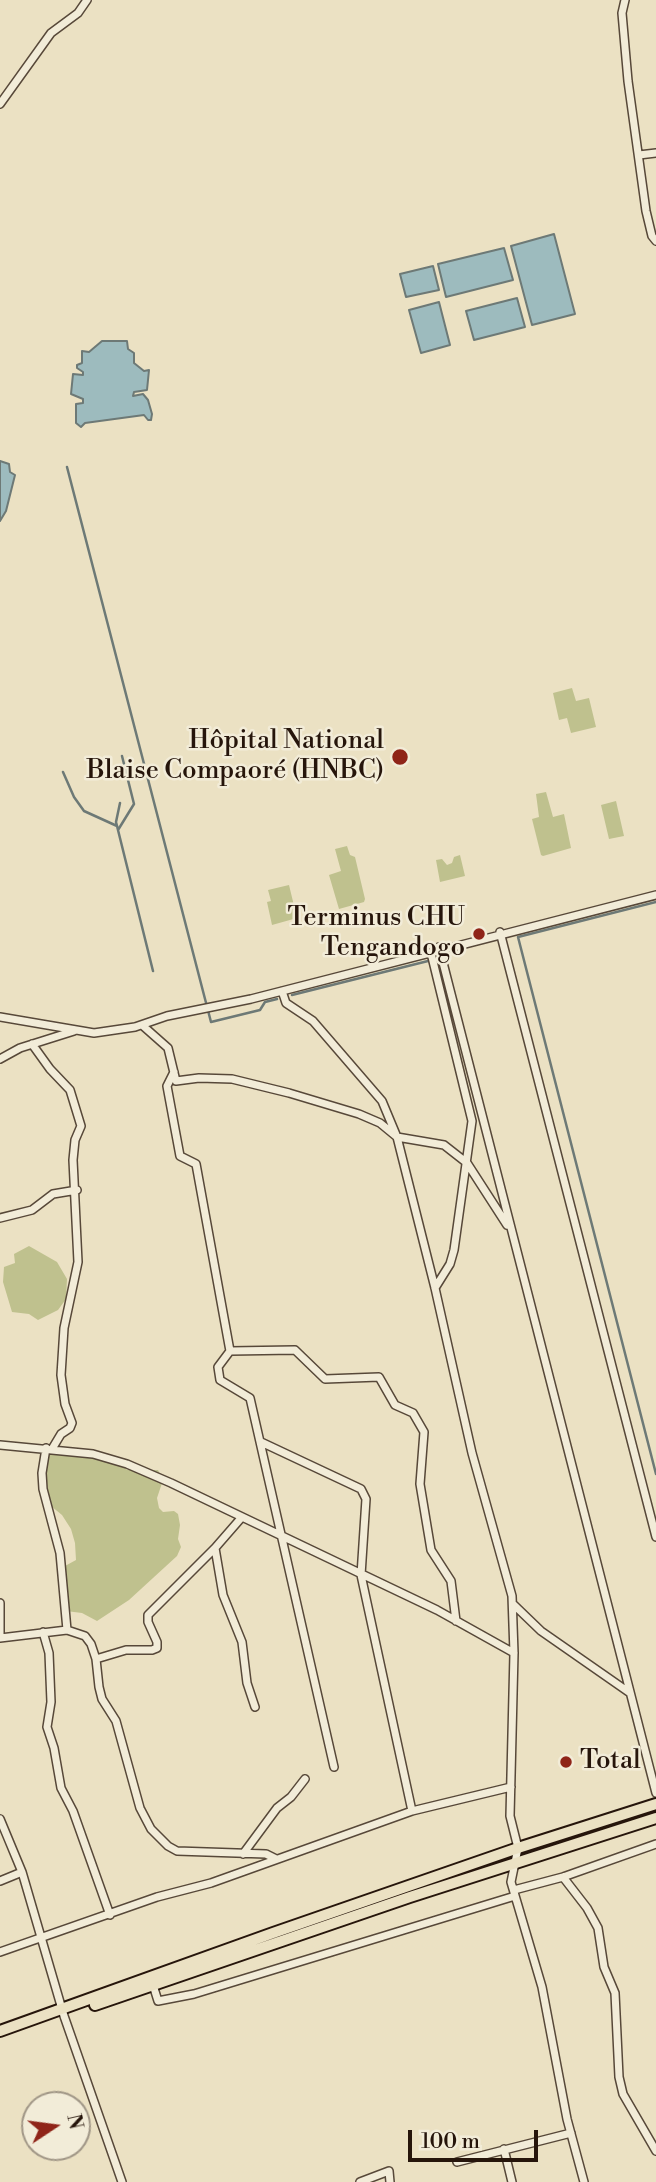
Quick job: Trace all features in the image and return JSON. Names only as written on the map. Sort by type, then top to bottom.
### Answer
[{"type":"main road","points":[[0,2038],[221,1951],[518,1848],[656,1804]]},
{"type":"main road","points":[[0,2031],[153,1985],[410,1897],[656,1818]]},
{"type":"street","points":[[0,104],[51,33],[78,13],[87,0]]},
{"type":"street","points":[[623,0],[628,81],[646,211],[652,236],[656,241]]},
{"type":"street","points":[[639,155],[656,153]]},
{"type":"street","points":[[0,1017],[94,1033],[142,1025],[167,1016],[282,991],[431,953],[440,948],[656,895]]},
{"type":"street","points":[[500,933],[656,1537]]},
{"type":"street","points":[[440,948],[656,1793]]},
{"type":"street","points":[[431,953],[471,1121],[454,1250],[450,1264],[435,1289]]},
{"type":"street","points":[[282,991],[286,1003],[313,1021],[382,1101],[397,1137],[472,1453],[513,1604],[510,1816],[518,1848],[511,1882],[541,1987],[571,2133],[584,2182]]},
{"type":"street","points":[[142,1025],[168,1048],[176,1081],[199,1078],[232,1079],[359,1114],[380,1123],[397,1137],[444,1145],[467,1163],[512,1232]]},
{"type":"street","points":[[0,1059],[13,1051],[72,1033],[74,1030]]},
{"type":"street","points":[[32,1044],[70,1090],[77,1107],[80,1126],[73,1160],[77,1190],[78,1262],[64,1328],[61,1375],[65,1404],[72,1423],[49,1449],[42,1473],[43,1489],[60,1553],[67,1630]]},
{"type":"street","points":[[174,1072],[167,1086],[180,1156],[196,1164],[230,1351],[218,1367],[220,1380],[250,1398],[334,1768]]},
{"type":"street","points":[[1,1215],[32,1210],[53,1194],[77,1190]]},
{"type":"street","points":[[230,1351],[296,1350],[325,1379],[379,1377],[395,1405],[413,1413],[424,1432],[420,1484],[431,1550],[451,1581],[456,1621]]},
{"type":"street","points":[[261,1442],[361,1489],[366,1499],[361,1575],[412,1811]]},
{"type":"street","points":[[0,1445],[93,1454],[127,1464],[279,1534],[456,1621],[514,1653]]},
{"type":"street","points":[[96,1659],[126,1650],[152,1650],[157,1647],[158,1642],[148,1622],[148,1615],[242,1517]]},
{"type":"street","points":[[215,1548],[223,1595],[242,1642],[247,1683],[255,1707]]},
{"type":"street","points":[[0,1603],[0,1638],[67,1630],[85,1636],[96,1659],[102,1699],[116,1721],[140,1808],[150,1829],[168,1846],[177,1851],[266,1854],[276,1859]]},
{"type":"street","points":[[513,1604],[550,1639],[630,1693]]},
{"type":"street","points":[[43,1632],[49,1653],[51,1702],[47,1727],[54,1748],[61,1788],[73,1811],[110,1915]]},
{"type":"street","points":[[243,1854],[277,1808],[291,1797],[304,1779]]},
{"type":"street","points":[[0,1952],[157,1897],[211,1883],[412,1811],[511,1787]]},
{"type":"street","points":[[0,1819],[22,1872],[63,2012],[122,2182]]},
{"type":"street","points":[[153,1985],[158,2001],[194,1994],[515,1893],[656,1844]]},
{"type":"street","points":[[0,1881],[22,1872]]},
{"type":"street","points":[[563,1877],[587,1908],[598,1928],[604,1967],[615,1993],[623,2094],[656,2151]]},
{"type":"street","points":[[457,2162],[571,2133]]},
{"type":"street","points":[[504,2149],[512,2182]]},
{"type":"street","points":[[360,2182],[389,2171],[390,2182]]},
{"type":"green space","points":[[572,688],[576,701],[589,698],[596,727],[571,733],[567,718],[559,720],[553,693]]},
{"type":"green space","points":[[546,792],[553,817],[564,814],[571,848],[543,856],[532,819],[539,817],[536,794]]},
{"type":"green space","points":[[616,801],[624,836],[609,839],[601,805]]},
{"type":"green space","points":[[347,846],[350,855],[355,857],[365,899],[364,902],[339,909],[329,875],[341,871],[335,849]]},
{"type":"green space","points":[[460,855],[465,876],[440,882],[436,860],[442,859],[447,865]]},
{"type":"green space","points":[[289,885],[297,918],[272,925],[267,902],[271,901],[268,890]]},
{"type":"green space","points":[[29,1246],[57,1262],[67,1279],[66,1299],[58,1310],[38,1320],[29,1314],[12,1312],[3,1282],[4,1267],[15,1263],[14,1254]]},
{"type":"green space","points":[[59,1451],[83,1454],[97,1451],[116,1458],[127,1470],[158,1470],[163,1480],[157,1498],[159,1508],[163,1512],[174,1511],[178,1514],[178,1539],[181,1547],[177,1556],[129,1600],[97,1621],[82,1613],[66,1611],[65,1566],[76,1560],[75,1543],[71,1529],[62,1515],[51,1506],[44,1470],[47,1454]]},
{"type":"water","points":[[554,234],[575,314],[532,325],[511,246]]},
{"type":"water","points":[[504,248],[513,280],[446,297],[438,264]]},
{"type":"water","points":[[433,266],[439,290],[406,297],[400,274]]},
{"type":"water","points":[[517,298],[525,327],[474,340],[466,311]]},
{"type":"water","points":[[439,302],[450,345],[421,353],[409,310]]},
{"type":"water","points":[[102,341],[127,341],[128,349],[134,353],[134,363],[144,371],[149,370],[147,390],[134,392],[133,396],[143,394],[148,400],[151,420],[144,415],[85,423],[81,427],[76,423],[76,404],[83,403],[83,399],[71,394],[73,374],[83,375],[77,368],[77,365],[82,363],[82,351],[89,352]]},
{"type":"water","points":[[0,461],[9,464],[10,472],[15,475],[6,511],[0,521]]},
{"type":"waterway","points":[[67,467],[211,1022],[260,1010],[265,1002],[277,999]]},
{"type":"waterway","points":[[118,830],[134,804],[122,756]]},
{"type":"waterway","points":[[63,772],[74,797],[84,811],[117,826]]},
{"type":"waterway","points":[[120,803],[116,822],[153,971]]},
{"type":"waterway","points":[[656,902],[518,937],[656,1474]]},
{"type":"waterway","points":[[292,995],[428,961]]},
{"type":"place","name":"Hôpital National Blaise Compaoré (HNBC)","points":[[400,757]]},
{"type":"place","name":"Terminus CHU Tengandogo","points":[[479,934]]},
{"type":"place","name":"Total","points":[[566,1762]]}]
